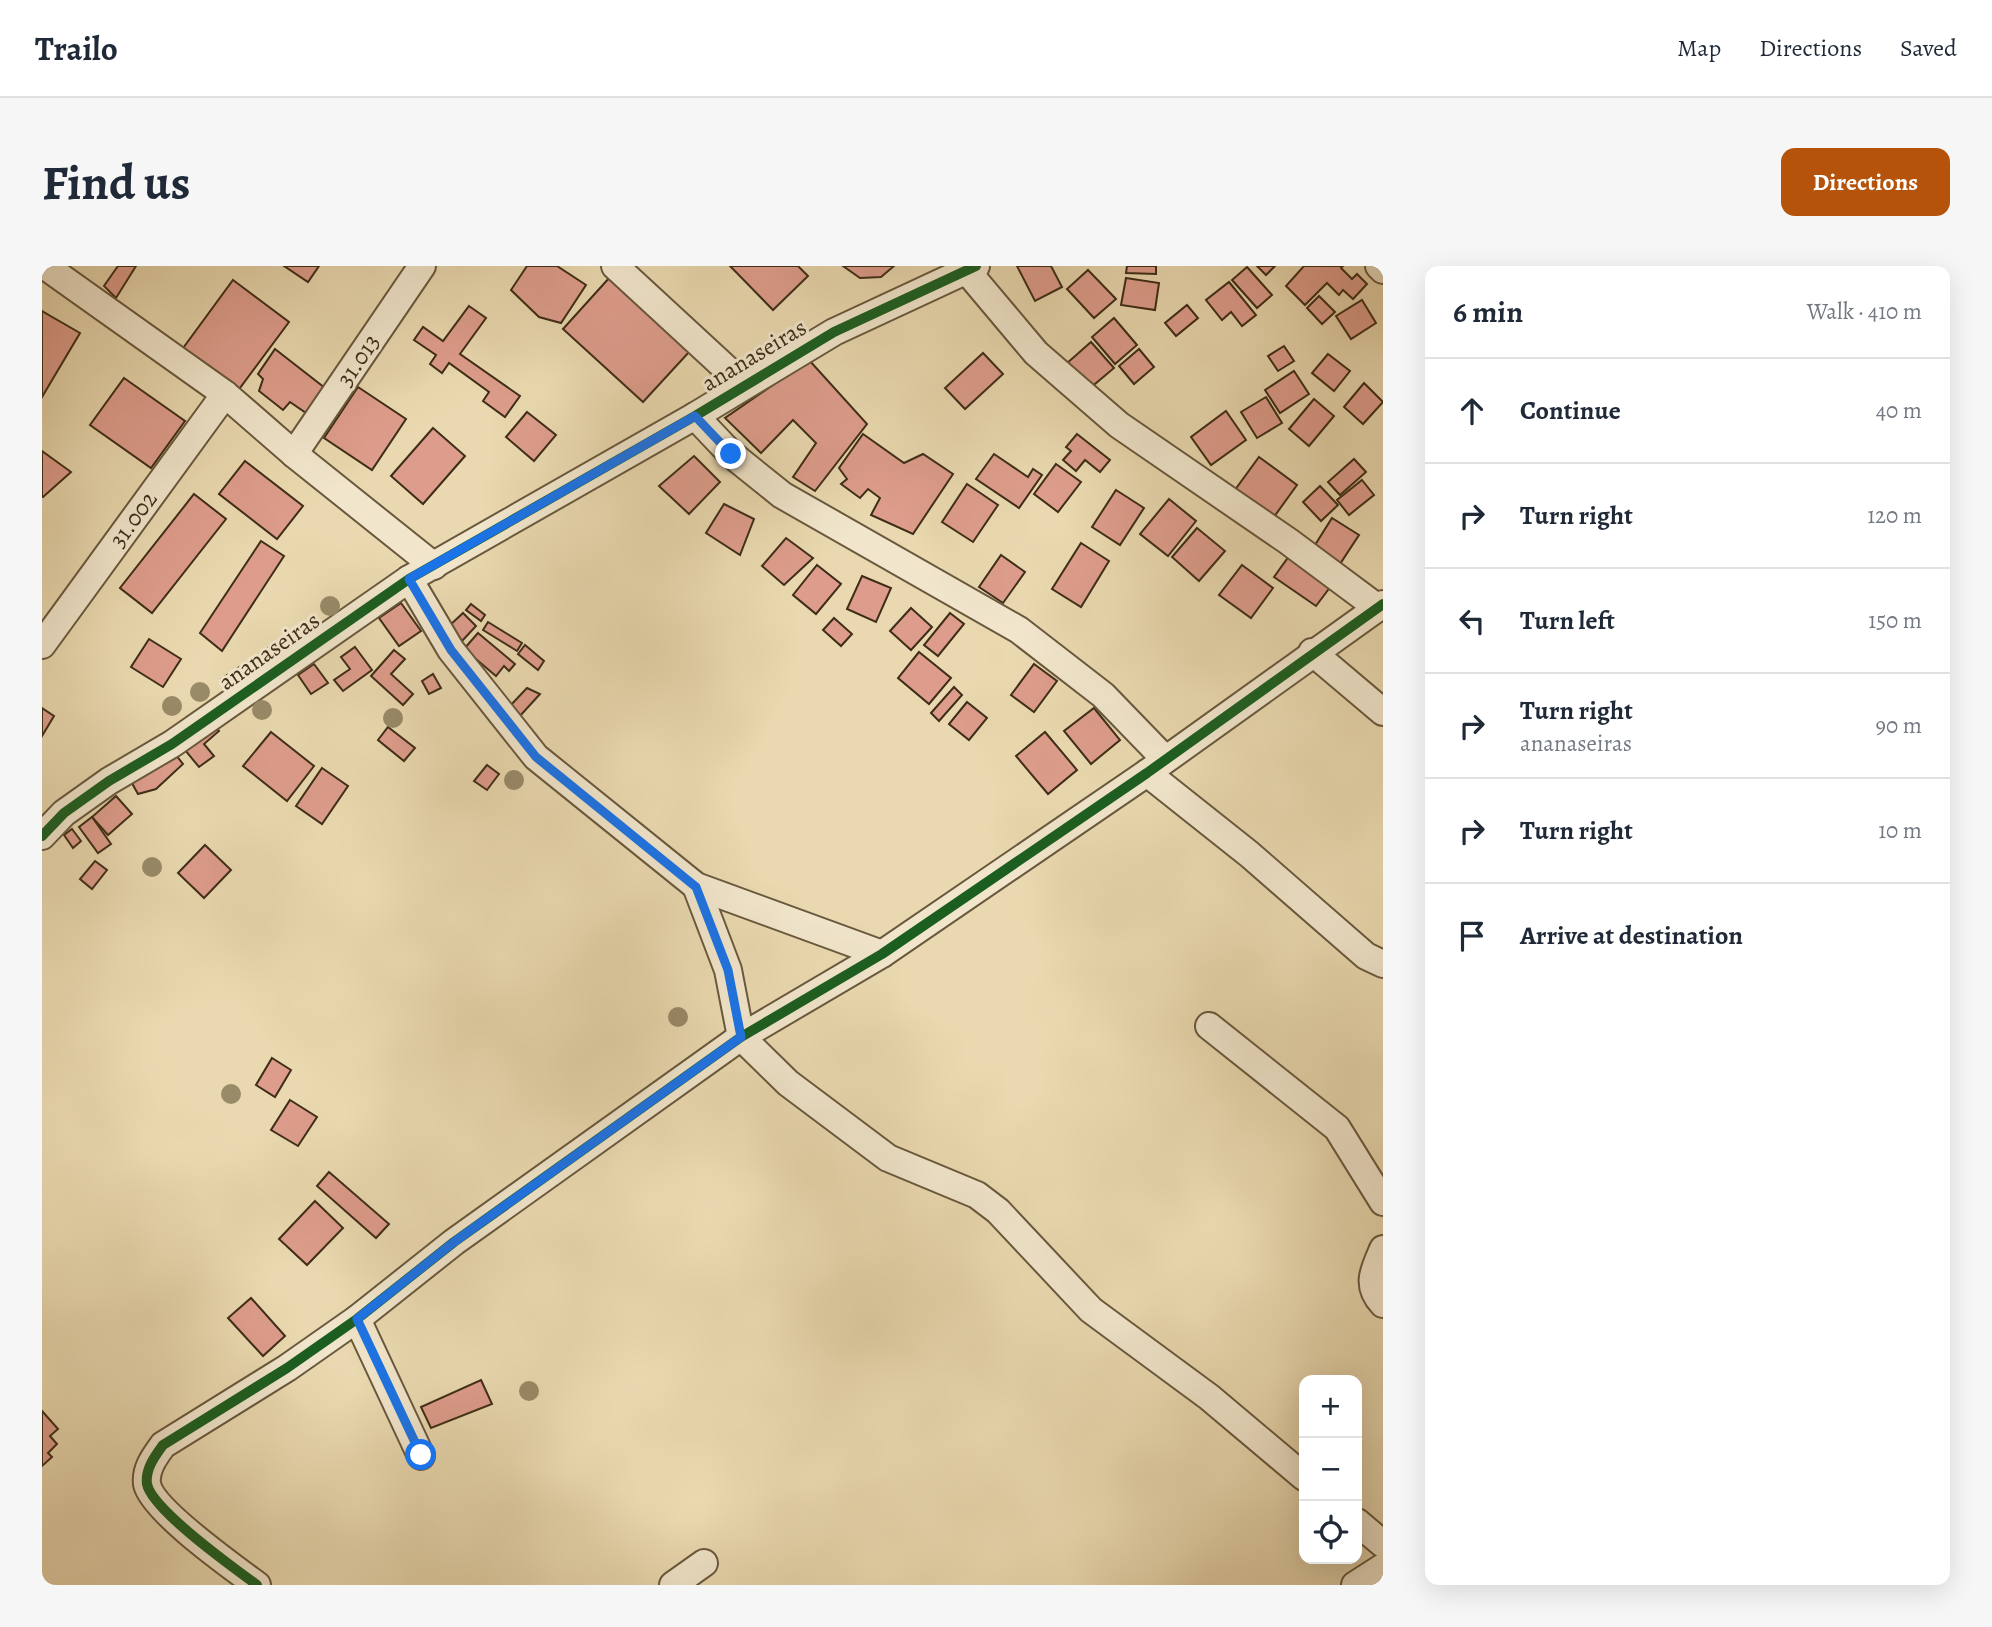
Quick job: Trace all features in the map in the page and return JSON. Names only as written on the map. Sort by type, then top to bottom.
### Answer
[{"type":"street","points":[[45,266],[225,394],[294,454],[435,566]]},
{"type":"street","name":"31.013","points":[[294,454],[422,266]]},
{"type":"street","points":[[615,266],[744,385]]},
{"type":"street","points":[[1379,266],[1383,270]]},
{"type":"street","points":[[257,1585],[166,1511],[147,1484],[149,1464],[163,1445],[287,1368],[357,1319],[454,1242],[741,1037],[882,954],[1380,606],[1119,425],[1036,353],[972,269]]},
{"type":"street","name":"ananaseiras","points":[[42,836],[64,813],[98,789],[172,744],[409,579],[695,416],[834,332],[972,269]]},
{"type":"street","name":"31.002","points":[[42,645],[225,394]]},
{"type":"street","points":[[695,416],[731,454],[782,495],[1019,630],[1103,695],[1156,765],[1249,854],[1366,956],[1383,964]]},
{"type":"street","points":[[409,579],[451,650],[536,757],[696,887],[882,954]]},
{"type":"street","points":[[1312,652],[1383,712]]},
{"type":"street","points":[[696,887],[728,970],[741,1037],[788,1083],[888,1158],[977,1195],[998,1210],[1091,1311],[1209,1397],[1299,1473]]},
{"type":"street","points":[[1209,1026],[1337,1128],[1383,1202]]},
{"type":"street","points":[[1383,1249],[1372,1275],[1372,1286],[1374,1295],[1383,1304]]},
{"type":"street","points":[[357,1319],[421,1455]]},
{"type":"street","points":[[1362,1526],[1383,1544]]},
{"type":"street","points":[[673,1585],[704,1563]]},
{"type":"street","points":[[1355,1585],[1383,1567]]},
{"type":"building","points":[[118,266],[136,266],[116,298],[104,286]]},
{"type":"building","points":[[284,266],[319,266],[308,282]]},
{"type":"building","points":[[527,266],[557,266],[586,285],[561,323],[539,317],[511,290]]},
{"type":"building","points":[[730,266],[798,266],[808,276],[773,310]]},
{"type":"building","points":[[843,266],[894,266],[881,277],[860,278]]},
{"type":"building","points":[[1017,266],[1051,266],[1062,287],[1035,301]]},
{"type":"building","points":[[1127,266],[1156,266],[1156,274],[1126,273]]},
{"type":"building","points":[[1257,266],[1275,266],[1266,275]]},
{"type":"building","points":[[1304,266],[1343,266],[1341,268],[1352,279],[1357,274],[1367,284],[1353,299],[1343,290],[1339,295],[1327,283],[1305,305],[1286,286]]},
{"type":"building","points":[[1247,267],[1272,295],[1257,308],[1232,280]]},
{"type":"building","points":[[1088,270],[1116,299],[1094,318],[1067,289]]},
{"type":"building","points":[[610,277],[690,351],[643,402],[563,329]]},
{"type":"building","points":[[1126,278],[1159,283],[1155,310],[1121,305]]},
{"type":"building","points":[[233,280],[289,322],[234,396],[178,355]]},
{"type":"building","points":[[1229,282],[1256,315],[1242,326],[1231,312],[1222,320],[1206,300]]},
{"type":"building","points":[[1319,296],[1335,312],[1322,324],[1307,308]]},
{"type":"building","points":[[1362,300],[1376,323],[1351,339],[1336,316]]},
{"type":"building","points":[[1187,305],[1198,318],[1176,336],[1165,323]]},
{"type":"building","points":[[469,306],[486,318],[460,354],[520,396],[505,417],[483,401],[489,392],[449,363],[442,373],[430,364],[436,355],[414,340],[423,327],[443,341]]},
{"type":"building","points":[[42,311],[80,333],[42,397]]},
{"type":"building","points":[[1114,318],[1137,345],[1115,364],[1092,337]]},
{"type":"building","points":[[1091,342],[1114,368],[1089,389],[1066,364]]},
{"type":"building","points":[[1284,346],[1294,361],[1278,371],[1268,356]]},
{"type":"building","points":[[275,349],[325,388],[309,415],[290,402],[283,410],[259,391],[263,379],[258,374]]},
{"type":"building","points":[[1139,349],[1154,367],[1134,384],[1119,366]]},
{"type":"building","points":[[983,353],[1003,374],[965,409],[945,388]]},
{"type":"building","points":[[1328,354],[1350,371],[1334,391],[1312,373]]},
{"type":"building","points":[[809,360],[867,424],[815,491],[793,477],[816,443],[793,420],[761,453],[725,418]]},
{"type":"building","points":[[1294,371],[1309,394],[1280,413],[1265,390]]},
{"type":"building","points":[[124,378],[185,421],[151,468],[90,425]]},
{"type":"building","points":[[1364,383],[1383,402],[1363,424],[1344,407]]},
{"type":"building","points":[[358,387],[406,419],[372,470],[324,438]]},
{"type":"building","points":[[1266,397],[1282,423],[1257,438],[1241,412]]},
{"type":"building","points":[[1314,399],[1334,416],[1309,446],[1289,429]]},
{"type":"building","points":[[1226,411],[1246,440],[1211,465],[1191,437]]},
{"type":"building","points":[[527,412],[556,435],[534,461],[506,437]]},
{"type":"building","points":[[433,428],[465,456],[423,504],[391,476]]},
{"type":"building","points":[[863,434],[904,463],[923,454],[953,474],[913,534],[871,515],[880,498],[868,489],[860,498],[841,484],[847,479],[839,468]]},
{"type":"building","points":[[1077,434],[1110,460],[1100,472],[1085,460],[1076,471],[1063,460],[1071,451],[1066,447]]},
{"type":"building","points":[[42,451],[71,472],[43,497],[42,497]]},
{"type":"building","points":[[994,454],[1028,477],[1033,469],[1042,475],[1019,508],[976,479]]},
{"type":"building","points":[[694,456],[720,482],[689,514],[659,486]]},
{"type":"building","points":[[1259,457],[1297,485],[1271,521],[1232,494]]},
{"type":"building","points":[[1354,459],[1366,472],[1340,495],[1328,482]]},
{"type":"building","points":[[245,461],[303,506],[277,539],[219,494]]},
{"type":"building","points":[[1056,464],[1081,482],[1058,512],[1034,494]]},
{"type":"building","points":[[1362,480],[1374,495],[1349,515],[1337,500]]},
{"type":"building","points":[[967,484],[998,505],[973,542],[942,522]]},
{"type":"building","points":[[1320,486],[1338,505],[1321,521],[1303,502]]},
{"type":"building","points":[[1116,490],[1144,508],[1120,545],[1092,527]]},
{"type":"building","points":[[194,494],[226,519],[152,613],[120,588]]},
{"type":"building","points":[[1169,499],[1196,521],[1168,556],[1140,534]]},
{"type":"building","points":[[724,504],[754,519],[740,555],[706,533]]},
{"type":"building","points":[[1332,518],[1359,535],[1336,570],[1310,553]]},
{"type":"building","points":[[1197,528],[1225,551],[1199,581],[1172,557]]},
{"type":"building","points":[[786,538],[813,558],[784,585],[762,566]]},
{"type":"building","points":[[261,541],[284,556],[222,651],[200,633]]},
{"type":"building","points":[[1081,543],[1109,561],[1081,607],[1052,589]]},
{"type":"building","points":[[1292,552],[1334,582],[1316,606],[1274,577]]},
{"type":"building","points":[[1001,555],[1025,572],[1003,603],[979,587]]},
{"type":"building","points":[[817,565],[841,584],[816,614],[793,595]]},
{"type":"building","points":[[1242,565],[1273,588],[1251,618],[1219,595]]},
{"type":"building","points":[[862,576],[891,588],[876,622],[847,609]]},
{"type":"building","points":[[401,603],[421,631],[399,646],[379,618]]},
{"type":"building","points":[[471,604],[485,615],[481,621],[466,610]]},
{"type":"building","points":[[911,608],[932,627],[911,650],[890,631]]},
{"type":"building","points":[[463,613],[476,626],[462,641],[448,627]]},
{"type":"building","points":[[950,613],[964,624],[938,656],[924,645]]},
{"type":"building","points":[[834,618],[852,634],[841,646],[823,630]]},
{"type":"building","points":[[488,622],[522,643],[517,651],[483,630]]},
{"type":"building","points":[[305,624],[317,632],[228,689],[221,679]]},
{"type":"building","points":[[478,633],[515,664],[509,671],[504,666],[496,676],[464,649]]},
{"type":"building","points":[[149,639],[181,659],[163,687],[131,667]]},
{"type":"building","points":[[525,645],[544,661],[538,670],[518,654]]},
{"type":"building","points":[[355,647],[372,670],[343,691],[334,680],[350,669],[341,657]]},
{"type":"building","points":[[394,650],[405,659],[391,674],[413,694],[403,705],[371,676]]},
{"type":"building","points":[[919,652],[951,678],[929,704],[898,678]]},
{"type":"building","points":[[314,664],[328,683],[311,694],[298,675]]},
{"type":"building","points":[[1034,664],[1057,681],[1034,712],[1011,695]]},
{"type":"building","points":[[433,674],[441,688],[429,694],[422,681]]},
{"type":"building","points":[[954,687],[962,695],[939,721],[931,713]]},
{"type":"building","points":[[527,688],[540,694],[519,717],[509,707]]},
{"type":"building","points":[[967,702],[987,718],[969,740],[949,724]]},
{"type":"building","points":[[42,708],[54,716],[42,736]]},
{"type":"building","points":[[1094,708],[1120,740],[1091,764],[1064,731]]},
{"type":"building","points":[[210,720],[219,731],[204,744],[214,756],[199,767],[180,744]]},
{"type":"building","points":[[388,727],[415,748],[404,761],[378,740]]},
{"type":"building","points":[[271,732],[314,766],[287,801],[243,766]]},
{"type":"building","points":[[1045,732],[1077,770],[1048,794],[1016,756]]},
{"type":"building","points":[[172,750],[183,764],[156,789],[138,794],[128,776]]},
{"type":"building","points":[[487,765],[499,774],[487,790],[474,781]]},
{"type":"building","points":[[322,768],[348,786],[322,824],[296,806]]},
{"type":"building","points":[[116,796],[132,814],[108,835],[92,817]]},
{"type":"building","points":[[92,817],[111,844],[98,853],[79,827]]},
{"type":"building","points":[[72,829],[81,841],[73,848],[64,835]]},
{"type":"building","points":[[205,845],[231,870],[204,898],[178,873]]},
{"type":"building","points":[[95,861],[107,870],[92,889],[80,879]]},
{"type":"building","points":[[272,1058],[291,1070],[275,1097],[256,1085]]},
{"type":"building","points":[[290,1100],[317,1117],[298,1146],[271,1130]]},
{"type":"building","points":[[329,1172],[389,1224],[376,1238],[317,1186]]},
{"type":"building","points":[[315,1201],[343,1228],[307,1265],[279,1239]]},
{"type":"building","points":[[251,1298],[285,1336],[263,1356],[228,1318]]},
{"type":"building","points":[[481,1380],[492,1404],[431,1428],[421,1407]]},
{"type":"building","points":[[42,1411],[58,1429],[50,1436],[57,1444],[48,1453],[52,1457],[42,1466]]},
{"type":"cycle path","points":[[42,836],[64,813],[109,781],[172,744],[409,579],[695,416],[834,332],[976,266]]},
{"type":"cycle path","points":[[257,1585],[195,1538],[152,1495],[147,1484],[148,1473],[163,1445],[287,1368],[357,1319],[454,1242],[741,1037],[882,954],[1147,773],[1383,604]]},
{"type":"route","points":[[421,1455],[357,1319],[454,1242],[741,1037],[728,970],[696,887],[536,757],[451,650],[409,579],[695,416],[731,454]]}]
